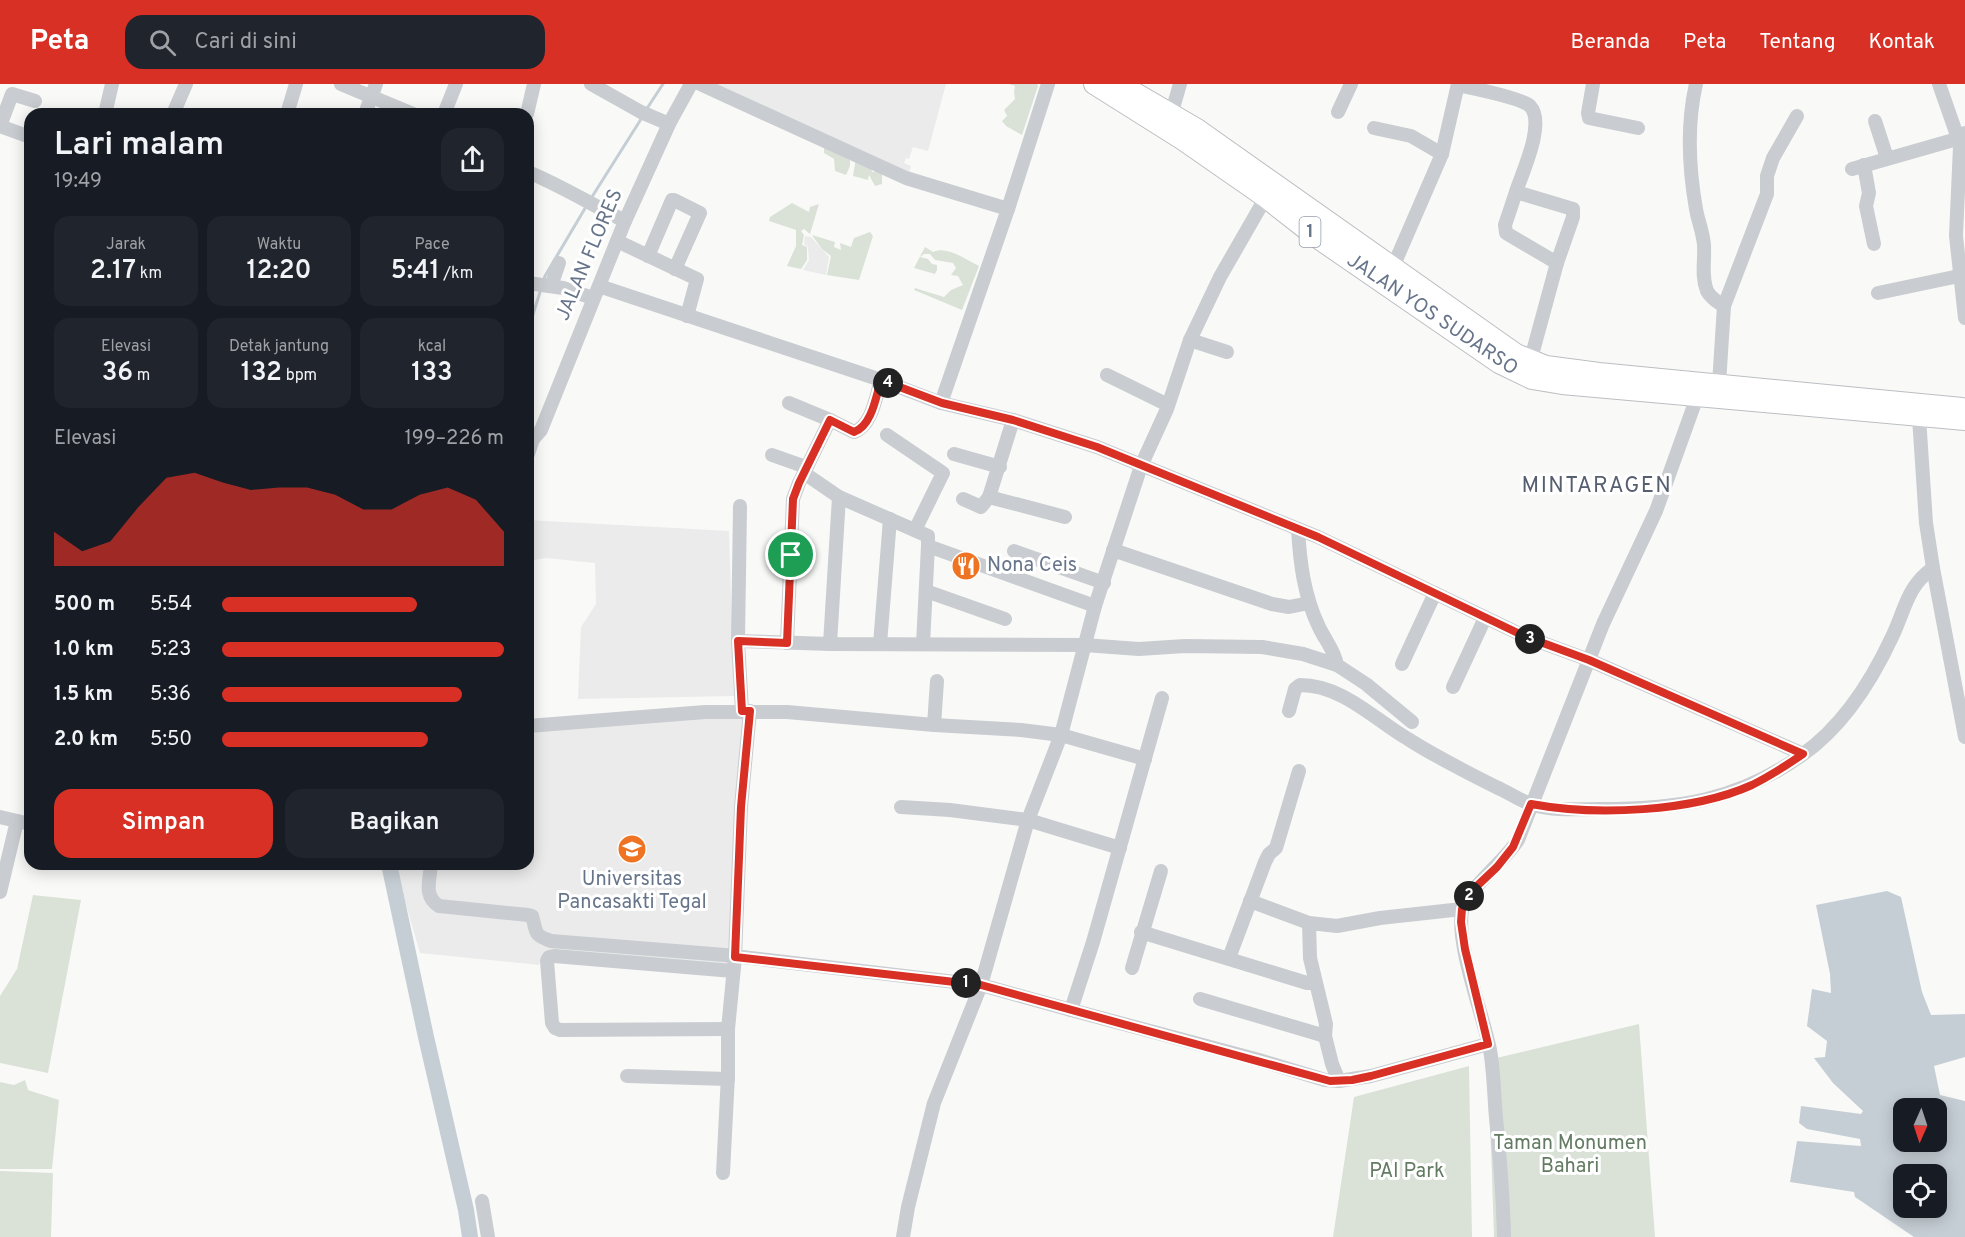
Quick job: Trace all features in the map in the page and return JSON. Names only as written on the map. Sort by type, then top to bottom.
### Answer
[{"type":"highway","name":"JALAN YOS SUDARSO","points":[[1094,84],[1393,267],[1492,339],[1528,369]]},
{"type":"highway","name":"JALAN YOS SUDARSO","points":[[1120,84],[1197,129],[1270,190],[1317,237],[1499,363],[1528,369],[1546,366],[1698,390],[1918,417],[1965,420]]},
{"type":"highway","name":"JALAN YOS SUDARSO","points":[[1698,390],[1719,384],[1965,408]]},
{"type":"street","points":[[106,108],[111,84]]},
{"type":"street","points":[[176,108],[186,84]]},
{"type":"street","points":[[289,108],[296,84]]},
{"type":"street","points":[[341,84],[374,91],[403,108]]},
{"type":"street","points":[[446,108],[456,84]]},
{"type":"street","points":[[528,108],[534,84]]},
{"type":"street","points":[[591,84],[645,114],[669,124]]},
{"type":"street","name":"JALAN FLORES","points":[[534,436],[541,429],[625,222],[669,124],[691,84]]},
{"type":"street","points":[[700,84],[906,178],[1008,208]]},
{"type":"street","points":[[942,403],[1048,84]]},
{"type":"street","points":[[1171,115],[1180,84]]},
{"type":"street","points":[[1338,112],[1351,84]]},
{"type":"street","points":[[1593,84],[1589,118],[1638,128]]},
{"type":"street","points":[[1696,84],[1691,116],[1691,158],[1696,208],[1704,245],[1704,280],[1707,291],[1713,299],[1724,306]]},
{"type":"street","points":[[1939,84],[1962,138],[1956,236],[1965,318]]},
{"type":"street","points":[[1393,267],[1442,154],[1458,85],[1525,103],[1531,107],[1535,120],[1534,136],[1505,225],[1506,232],[1557,262]]},
{"type":"street","points":[[367,108],[374,91]]},
{"type":"street","points":[[24,135],[0,126],[12,94],[35,101]]},
{"type":"street","points":[[1719,384],[1724,306],[1767,194],[1767,176],[1773,159],[1797,116]]},
{"type":"street","points":[[1875,121],[1887,158]]},
{"type":"street","points":[[1374,128],[1411,136],[1442,154]]},
{"type":"street","points":[[1874,244],[1866,206],[1869,193],[1858,167],[1962,138]]},
{"type":"street","points":[[534,175],[566,188],[625,222]]},
{"type":"street","points":[[903,1237],[908,1207],[934,1103],[981,985],[1028,820],[1061,735],[1095,606],[1141,466],[1168,405],[1190,340],[1220,277],[1270,190]]},
{"type":"street","points":[[1516,192],[1573,209],[1528,369]]},
{"type":"street","points":[[648,256],[672,200],[674,200],[700,213],[675,269]]},
{"type":"street","points":[[617,241],[697,279],[687,316]]},
{"type":"street","points":[[559,263],[542,285],[578,292],[596,292],[687,316],[881,380],[942,403],[1013,420],[1097,447],[1298,529],[1524,636],[1589,660],[1803,754]]},
{"type":"street","points":[[1878,293],[1959,276]]},
{"type":"street","points":[[1190,340],[1227,352]]},
{"type":"street","points":[[1107,375],[1168,405]]},
{"type":"street","points":[[789,403],[854,432],[861,429],[868,418],[881,380]]},
{"type":"street","points":[[1504,1237],[1501,1171],[1488,1044],[1465,949],[1461,922],[1462,909],[1478,885],[1513,847],[1603,624],[1648,532],[1698,390]]},
{"type":"street","points":[[1918,417],[1926,523],[1965,737]]},
{"type":"street","points":[[787,643],[793,499],[830,420]]},
{"type":"street","points":[[963,500],[981,507],[989,497],[1013,420]]},
{"type":"street","points":[[887,435],[943,473],[915,530]]},
{"type":"street","points":[[954,454],[1000,467]]},
{"type":"street","points":[[772,455],[805,470],[839,497],[928,536],[923,644]]},
{"type":"street","points":[[830,644],[839,497]]},
{"type":"street","points":[[989,497],[1065,517]]},
{"type":"street","points":[[723,1173],[728,1029],[735,957],[746,711],[738,641],[740,506]]},
{"type":"street","points":[[880,644],[890,519]]},
{"type":"street","points":[[1298,529],[1300,565],[1309,603],[1319,627],[1335,654],[1337,665]]},
{"type":"street","points":[[928,546],[1095,606]]},
{"type":"street","points":[[1113,550],[1281,606],[1299,606],[1309,603]]},
{"type":"street","points":[[1014,551],[1104,583]]},
{"type":"street","points":[[1289,711],[1297,686],[1308,685],[1330,690],[1458,768],[1531,804],[1580,810],[1685,805],[1750,786],[1803,754],[1822,738],[1859,693],[1893,636],[1917,581],[1933,568]]},
{"type":"street","points":[[926,591],[1005,619]]},
{"type":"street","points":[[1402,664],[1435,593]]},
{"type":"street","points":[[1453,687],[1485,618]]},
{"type":"street","points":[[738,641],[830,644],[1084,645],[1139,649],[1185,646],[1262,647],[1303,654],[1337,665],[1366,684],[1413,723]]},
{"type":"street","points":[[934,725],[937,681]]},
{"type":"street","points":[[1071,1010],[1093,942],[1162,698]]},
{"type":"street","points":[[534,726],[705,712],[746,711],[1021,730],[1061,735],[1144,759]]},
{"type":"street","points":[[1229,958],[1268,855],[1276,848],[1299,771]]},
{"type":"street","points":[[901,807],[950,810],[1028,820],[1120,848]]},
{"type":"street","points":[[0,818],[23,823],[0,889]]},
{"type":"street","points":[[430,870],[428,894],[439,906],[532,916],[535,932],[539,937],[551,941],[735,957],[981,985],[1325,1080],[1352,1080],[1413,1066],[1488,1044]]},
{"type":"street","points":[[1132,968],[1161,871]]},
{"type":"street","points":[[1250,901],[1309,922],[1342,926],[1380,918],[1462,909]]},
{"type":"street","points":[[1309,922],[1310,958],[1326,1024],[1325,1036],[1339,1081]]},
{"type":"street","points":[[1142,932],[1316,983]]},
{"type":"street","points":[[728,1029],[560,1030],[552,1023],[547,961],[549,957],[554,956],[734,971]]},
{"type":"street","points":[[1200,999],[1325,1036]]},
{"type":"street","points":[[627,1076],[728,1080]]},
{"type":"street","points":[[482,1201],[488,1237]]},
{"type":"shaded area","points":[[700,84],[946,84],[928,151],[913,147],[909,159],[906,158],[904,163],[911,166],[909,174]]},
{"type":"shaded area","points":[[805,236],[811,237],[829,257],[826,275],[803,270],[809,260],[808,247],[804,244]]},
{"type":"shaded area","points":[[534,520],[729,531],[734,696],[578,699],[581,627],[596,604],[595,563],[546,558],[534,560]]},
{"type":"shaded area","name":"Universitas Pancasakti Tegal","points":[[748,715],[730,968],[543,953],[539,965],[420,953],[396,870],[534,870],[534,732]]},
{"type":"shaded area","points":[[1887,891],[1901,897],[1922,992],[1931,1015],[1965,1014],[1965,1057],[1934,1066],[1940,1095],[1965,1101],[1965,1237],[1914,1237],[1855,1197],[1854,1192],[1790,1182],[1797,1141],[1861,1146],[1860,1139],[1807,1129],[1799,1123],[1801,1106],[1861,1114],[1863,1111],[1833,1083],[1814,1058],[1825,1057],[1827,1041],[1807,1026],[1812,989],[1831,993],[1830,974],[1816,905]]},
{"type":"green space","points":[[1009,84],[1037,84],[1038,86],[1022,135],[1006,126],[1002,121],[1007,116],[1004,110],[1015,99],[1015,86]]},
{"type":"green space","points":[[824,145],[850,160],[846,175],[835,171],[834,159],[824,153]]},
{"type":"green space","points":[[856,158],[871,165],[872,172],[882,170],[882,184],[875,186],[869,175],[868,180],[853,176]]},
{"type":"green space","points":[[792,203],[809,212],[810,207],[819,204],[810,234],[804,229],[801,231],[804,235],[802,245],[807,247],[807,260],[801,269],[787,266],[796,246],[796,230],[769,221],[770,217]]},
{"type":"green space","points":[[870,232],[873,236],[859,280],[827,275],[831,256],[822,249],[812,235],[835,242],[834,247],[841,250],[840,243],[851,247],[854,238]]},
{"type":"green space","points":[[925,247],[933,252],[944,250],[950,252],[979,266],[962,310],[914,290],[915,288],[944,297],[951,290],[963,285],[958,276],[951,275],[956,268],[953,263],[935,260],[930,254],[920,257],[937,265],[935,274],[914,268]]},
{"type":"green space","points":[[33,895],[81,900],[48,1073],[0,1063],[0,996],[17,969]]},
{"type":"green space","name":"Taman Monumen Bahari","points":[[1639,1024],[1655,1237],[1494,1237],[1488,1060]]},
{"type":"green space","name":"PAI Park","points":[[1469,1066],[1472,1237],[1333,1237],[1354,1097]]},
{"type":"green space","points":[[25,1080],[28,1090],[59,1100],[52,1169],[0,1169],[0,1082],[14,1085]]},
{"type":"green space","points":[[0,1171],[53,1173],[51,1237],[0,1237]]},
{"type":"waterway","points":[[646,110],[663,84]]},
{"type":"waterway","points":[[590,200],[643,116]]},
{"type":"waterway","points":[[543,282],[587,205]]},
{"type":"waterway","points":[[534,311],[541,289]]},
{"type":"waterway","points":[[390,870],[466,1210],[470,1237]]},
{"type":"place","name":"Nona Ceis","points":[[966,566]]},
{"type":"place","name":"Universitas Pancasakti Tegal","points":[[632,849]]},
{"type":"district","name":"MINTARAGEN","points":[[1597,486]]},
{"type":"route","points":[[881,380],[942,403],[1013,420],[1097,447],[1318,537],[1524,636],[1589,660],[1803,754],[1772,775],[1750,786],[1685,805],[1580,810],[1531,804],[1518,840],[1508,855],[1469,896],[1462,909],[1462,936],[1488,1044],[1352,1080],[1325,1080],[981,985],[735,957],[741,807],[750,711],[742,711],[738,641],[787,643],[791,555],[793,499],[830,420],[854,432],[861,429],[868,418],[881,380]]}]
